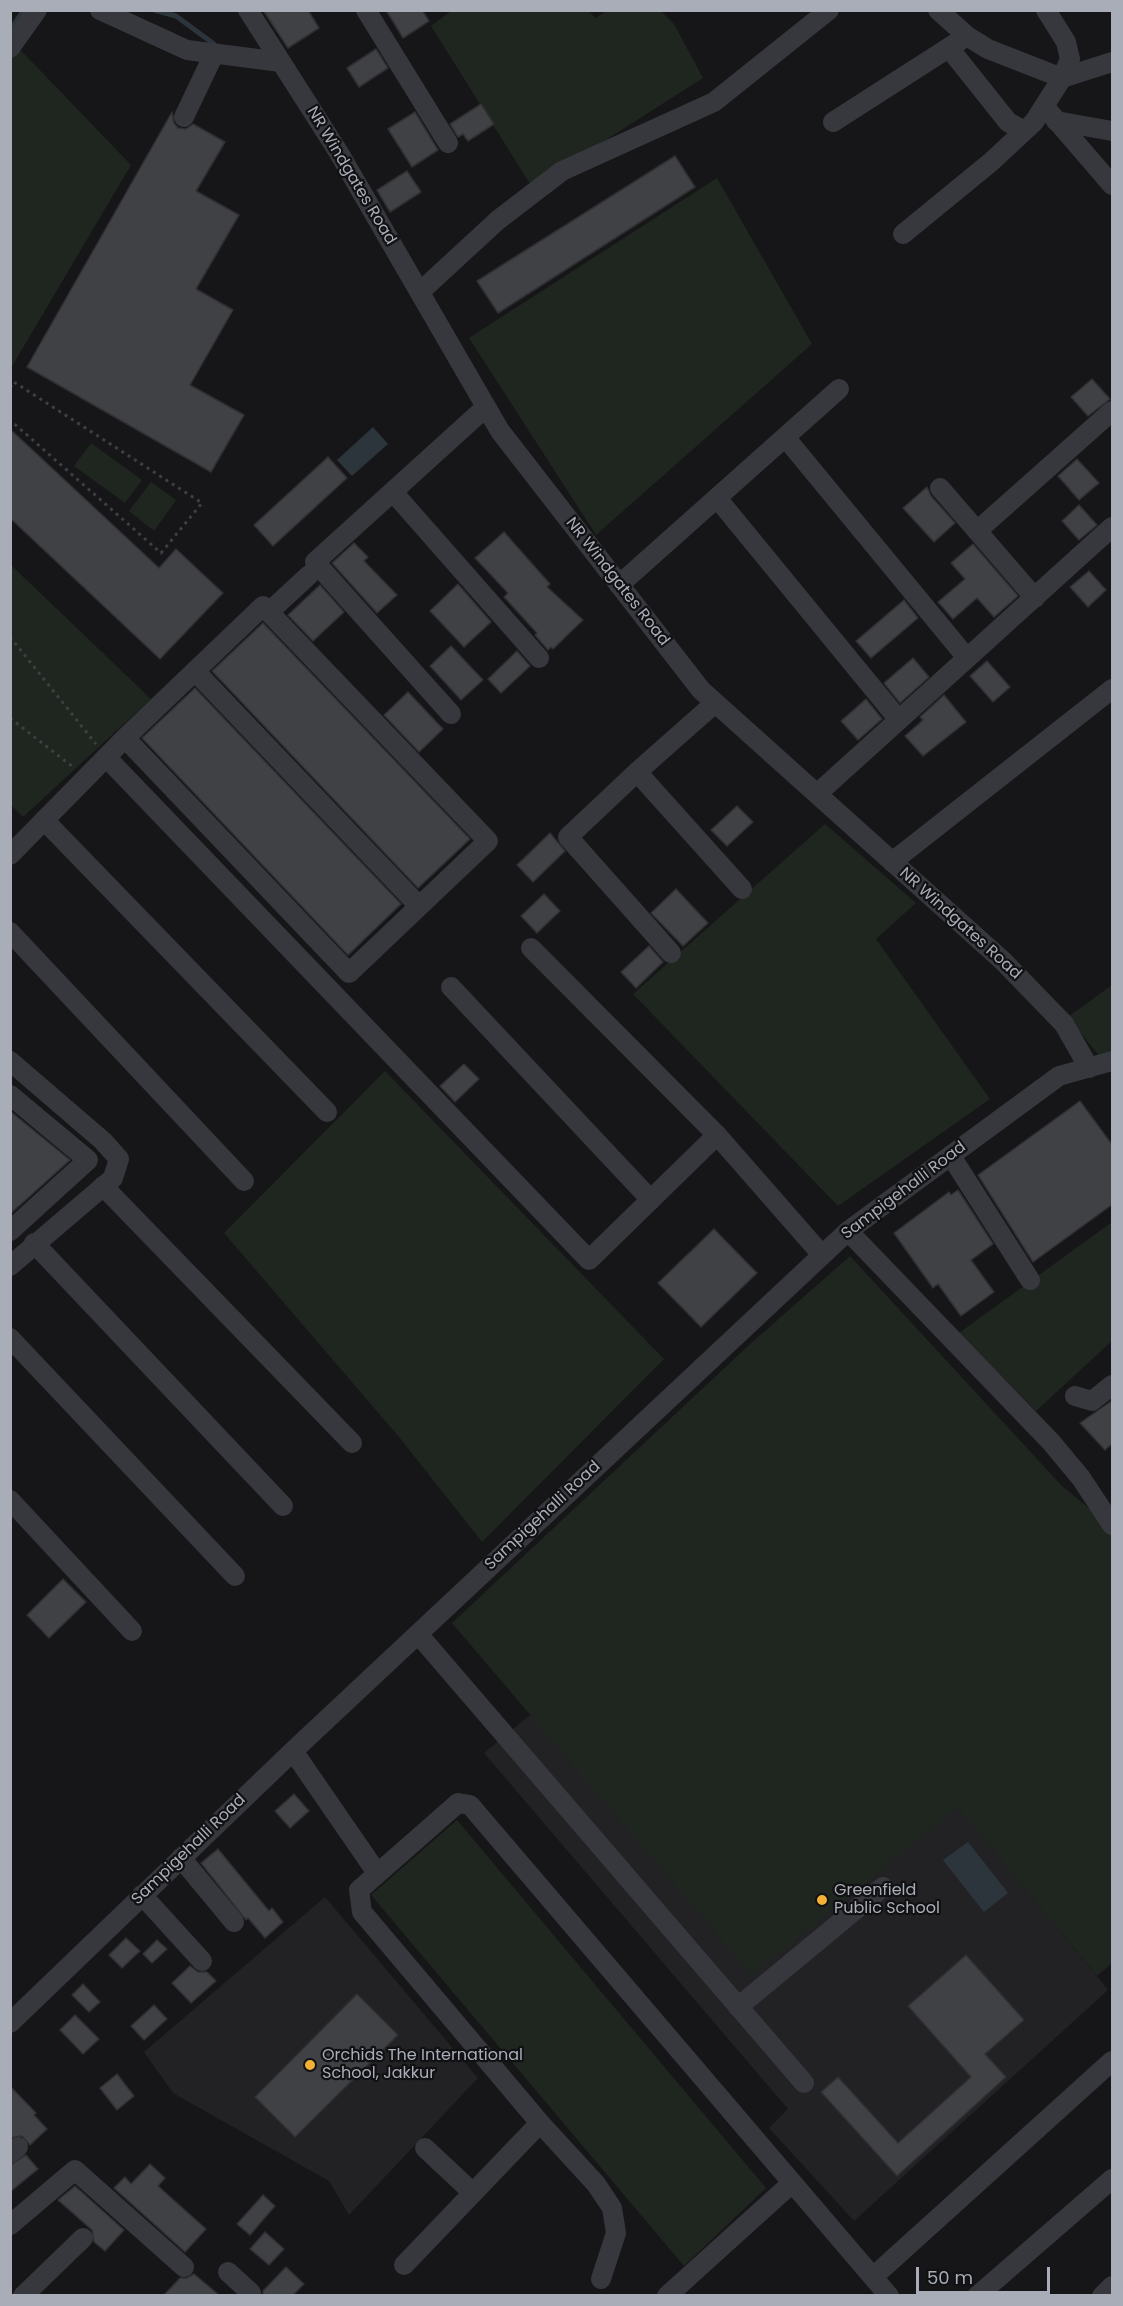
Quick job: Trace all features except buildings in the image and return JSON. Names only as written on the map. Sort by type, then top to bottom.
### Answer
[{"type":"street","points":[[10,48],[37,10]]},
{"type":"street","points":[[100,10],[187,50],[281,62]]},
{"type":"street","name":"NR Windgates Road","points":[[248,10],[339,153],[500,431],[701,690],[1003,961],[1064,1024],[1089,1068]]},
{"type":"street","points":[[366,10],[448,143]]},
{"type":"street","points":[[421,291],[498,220],[562,171],[714,102],[829,10]]},
{"type":"street","points":[[938,10],[967,36],[988,49],[1062,78],[1113,62]]},
{"type":"street","points":[[903,234],[991,162],[1024,131],[1050,114],[1070,59],[1066,42],[1046,10]]},
{"type":"street","points":[[833,122],[967,36]]},
{"type":"street","points":[[949,48],[1008,122],[1024,131]]},
{"type":"street","points":[[184,117],[214,54]]},
{"type":"street","points":[[1050,114],[1113,131]]},
{"type":"street","points":[[1050,114],[1113,185]]},
{"type":"street","points":[[619,585],[839,389]]},
{"type":"street","points":[[451,714],[315,562],[486,407]]},
{"type":"street","points":[[977,531],[1113,411]]},
{"type":"street","points":[[785,437],[967,658]]},
{"type":"street","points":[[940,488],[1035,598]]},
{"type":"street","points":[[393,492],[539,658]]},
{"type":"street","points":[[717,498],[899,720]]},
{"type":"street","points":[[817,795],[1113,527]]},
{"type":"street","points":[[269,612],[309,575]]},
{"type":"street","points":[[15,843],[44,820],[125,738],[263,606],[488,841],[349,973],[125,738]]},
{"type":"street","points":[[195,671],[419,906]]},
{"type":"street","points":[[892,862],[1113,689]]},
{"type":"street","points":[[671,953],[568,837],[715,703]]},
{"type":"street","points":[[106,757],[589,1260],[717,1136]]},
{"type":"street","points":[[638,772],[742,889]]},
{"type":"street","points":[[44,820],[327,1113]]},
{"type":"street","points":[[10,932],[244,1181]]},
{"type":"street","points":[[531,948],[717,1136],[822,1255]]},
{"type":"street","points":[[451,987],[651,1200]]},
{"type":"street","points":[[10,1061],[103,1141],[119,1159],[113,1178],[10,1266]]},
{"type":"street","name":"Sampigehalli Road","points":[[10,2023],[293,1751],[848,1231],[1059,1076],[1113,1061]]},
{"type":"street","points":[[10,1095],[88,1160],[10,1231]]},
{"type":"street","points":[[951,1155],[1030,1280]]},
{"type":"street","points":[[103,1186],[352,1443]]},
{"type":"street","points":[[848,1231],[1050,1442],[1081,1478],[1113,1524]]},
{"type":"street","points":[[34,1244],[283,1506]]},
{"type":"street","points":[[11,1341],[235,1576]]},
{"type":"street","points":[[1075,1395],[1092,1401],[1113,1385]]},
{"type":"street","points":[[10,1500],[132,1631]]},
{"type":"street","points":[[418,1634],[804,2083]]},
{"type":"street","points":[[293,1751],[376,1874]]},
{"type":"street","points":[[601,2279],[616,2233],[612,2208],[596,2184],[540,2123],[362,1912],[359,1890],[458,1803],[470,1805],[886,2295]]},
{"type":"street","points":[[181,1858],[234,1922]]},
{"type":"street","points":[[738,2007],[883,1887]]},
{"type":"street","points":[[142,1895],[202,1961]]},
{"type":"street","points":[[873,2277],[1113,2061]]},
{"type":"street","points":[[404,2265],[540,2123]]},
{"type":"street","points":[[424,2148],[472,2192]]},
{"type":"street","points":[[10,2225],[75,2170],[184,2267]]},
{"type":"street","points":[[977,2295],[1113,2179]]},
{"type":"street","points":[[667,2295],[792,2183]]},
{"type":"street","points":[[23,2295],[83,2238]]},
{"type":"street","points":[[228,2272],[251,2293],[249,2295]]},
{"type":"street","points":[[1102,2295],[1113,2286]]},
{"type":"path","points":[[10,388],[14,382],[202,503],[161,553],[10,420]]},
{"type":"path","points":[[10,637],[106,757]]},
{"type":"path","points":[[10,718],[86,778]]},
{"type":"shaded area","points":[[451,11],[589,11],[595,18],[607,11],[661,11],[674,24],[703,78],[532,187],[431,26]]},
{"type":"shaded area","points":[[11,40],[131,165],[11,368]]},
{"type":"shaded area","points":[[717,178],[812,344],[596,535],[469,338]]},
{"type":"shaded area","points":[[373,427],[388,444],[352,476],[337,460]]},
{"type":"shaded area","points":[[91,443],[142,480],[125,503],[74,466]]},
{"type":"shaded area","points":[[151,482],[176,500],[154,531],[129,511]]},
{"type":"shaded area","points":[[11,565],[151,699],[23,817],[11,805]]},
{"type":"shaded area","points":[[825,824],[916,903],[876,939],[990,1099],[838,1206],[633,994]]},
{"type":"shaded area","points":[[1112,985],[1112,1053],[1100,1057],[1068,1017]]},
{"type":"shaded area","points":[[385,1071],[664,1359],[482,1542],[399,1437],[224,1233]]},
{"type":"shaded area","points":[[1112,1222],[1112,1341],[1036,1411],[959,1333]]},
{"type":"shaded area","points":[[850,1256],[1062,1486],[1112,1527],[1112,1963],[1097,1976],[958,1807],[752,1975],[452,1623],[748,1346]]},
{"type":"shaded area","name":"Greenfield Public School","points":[[733,1547],[973,1824],[1108,1990],[854,2221],[769,2128],[788,2109],[484,1753]]},
{"type":"shaded area","points":[[457,1820],[766,2188],[684,2266],[371,1895]]},
{"type":"shaded area","points":[[968,1842],[1008,1893],[984,1912],[943,1860]]},
{"type":"shaded area","name":"Orchids The International School, Jakkur","points":[[325,1897],[478,2078],[349,2215],[329,2181],[173,2093],[144,2052]]},
{"type":"waterway","points":[[10,30],[24,10]]},
{"type":"waterway","points":[[154,10],[176,16],[214,44]]},
{"type":"place","name":"Greenfield Public School","points":[[822,1900]]},
{"type":"place","name":"Orchids The International School, Jakkur","points":[[310,2065]]}]
